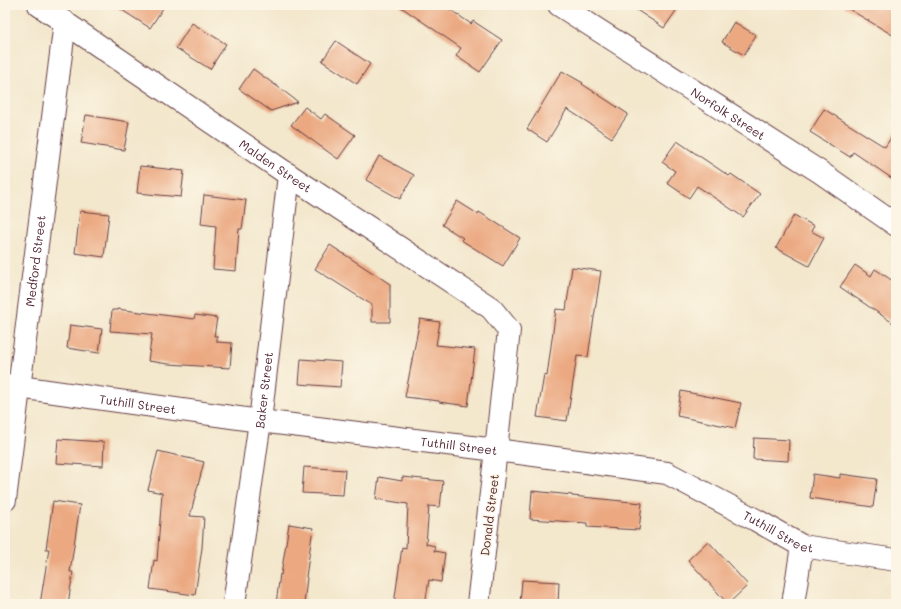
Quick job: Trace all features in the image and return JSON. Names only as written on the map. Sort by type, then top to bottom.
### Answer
[{"type":"street","name":"Malden Street","points":[[39,5],[289,175],[491,308],[509,330]]},
{"type":"street","name":"Norfolk Street","points":[[559,5],[820,172],[896,225]]},
{"type":"street","name":"Medford Street","points":[[5,500],[12,386],[64,22]]},
{"type":"street","name":"Baker Street","points":[[234,604],[260,421],[289,175]]},
{"type":"street","name":"Donald Street","points":[[478,604],[509,330]]},
{"type":"street","name":"Tuthill Street","points":[[12,386],[260,421],[667,473],[802,546],[896,560]]},
{"type":"street","points":[[793,604],[802,546]]},
{"type":"building","points":[[114,5],[165,5],[150,28]]},
{"type":"building","points":[[398,5],[444,5],[471,24],[473,21],[502,40],[480,72],[456,56],[461,48]]},
{"type":"building","points":[[629,5],[680,5],[664,28]]},
{"type":"building","points":[[842,5],[896,5],[896,37]]},
{"type":"building","points":[[734,22],[756,35],[744,55],[722,42]]},
{"type":"building","points":[[192,23],[226,44],[210,69],[176,48]]},
{"type":"building","points":[[336,41],[370,64],[357,84],[322,61]]},
{"type":"building","points":[[253,69],[298,102],[271,111],[239,89]]},
{"type":"building","points":[[562,71],[583,83],[582,84],[628,114],[612,138],[567,109],[547,142],[527,129]]},
{"type":"building","points":[[305,107],[321,119],[325,114],[355,135],[338,159],[291,125]]},
{"type":"building","points":[[824,109],[885,147],[896,130],[896,181],[853,152],[850,157],[810,132]]},
{"type":"building","points":[[86,115],[129,122],[124,150],[81,143]]},
{"type":"building","points":[[677,141],[729,176],[731,174],[760,194],[743,217],[697,186],[689,198],[667,183],[675,171],[662,162]]},
{"type":"building","points":[[379,156],[414,175],[400,199],[366,180]]},
{"type":"building","points":[[140,166],[184,171],[181,197],[137,193]]},
{"type":"building","points":[[204,195],[246,200],[242,229],[239,229],[236,271],[213,269],[216,226],[201,224]]},
{"type":"building","points":[[457,201],[478,214],[479,212],[520,238],[503,266],[461,240],[463,238],[442,225]]},
{"type":"building","points":[[80,211],[109,214],[104,257],[75,253]]},
{"type":"building","points":[[794,215],[814,226],[811,231],[824,238],[809,266],[776,248]]},
{"type":"building","points":[[330,245],[390,284],[390,322],[372,322],[372,305],[315,269]]},
{"type":"building","points":[[855,265],[871,276],[875,269],[896,283],[896,325],[840,287]]},
{"type":"building","points":[[572,267],[601,271],[588,357],[577,356],[567,421],[537,417],[544,375],[547,376],[556,309],[566,310]]},
{"type":"building","points":[[117,309],[194,319],[195,315],[217,318],[214,336],[217,336],[217,342],[232,343],[230,368],[169,364],[148,361],[152,334],[110,331],[112,310]]},
{"type":"building","points":[[420,319],[440,322],[436,345],[475,349],[468,406],[405,397]]},
{"type":"building","points":[[70,325],[102,329],[99,353],[67,348]]},
{"type":"building","points":[[301,359],[342,362],[340,387],[299,384]]},
{"type":"building","points":[[681,391],[741,403],[735,428],[677,416]]},
{"type":"building","points":[[754,438],[789,440],[788,461],[753,459]]},
{"type":"building","points":[[58,439],[104,442],[103,466],[56,463]]},
{"type":"building","points":[[158,451],[204,462],[190,516],[204,517],[202,548],[195,595],[150,589],[154,560],[157,561],[162,493],[148,490]]},
{"type":"building","points":[[304,467],[345,470],[343,495],[302,493]]},
{"type":"building","points":[[813,474],[840,478],[840,474],[877,479],[873,507],[810,498]]},
{"type":"building","points":[[379,477],[402,481],[402,477],[443,481],[440,507],[429,506],[426,544],[435,546],[434,551],[445,553],[441,582],[429,580],[425,604],[394,604],[402,547],[406,548],[408,504],[376,499]]},
{"type":"building","points":[[532,491],[642,503],[639,530],[587,527],[587,523],[530,519]]},
{"type":"building","points":[[53,501],[80,505],[70,572],[73,572],[68,604],[40,604],[49,549],[46,549]]},
{"type":"building","points":[[289,524],[313,528],[304,604],[276,604]]},
{"type":"building","points":[[708,541],[748,585],[728,604],[688,560]]},
{"type":"building","points":[[522,580],[559,582],[558,604],[520,604]]}]
